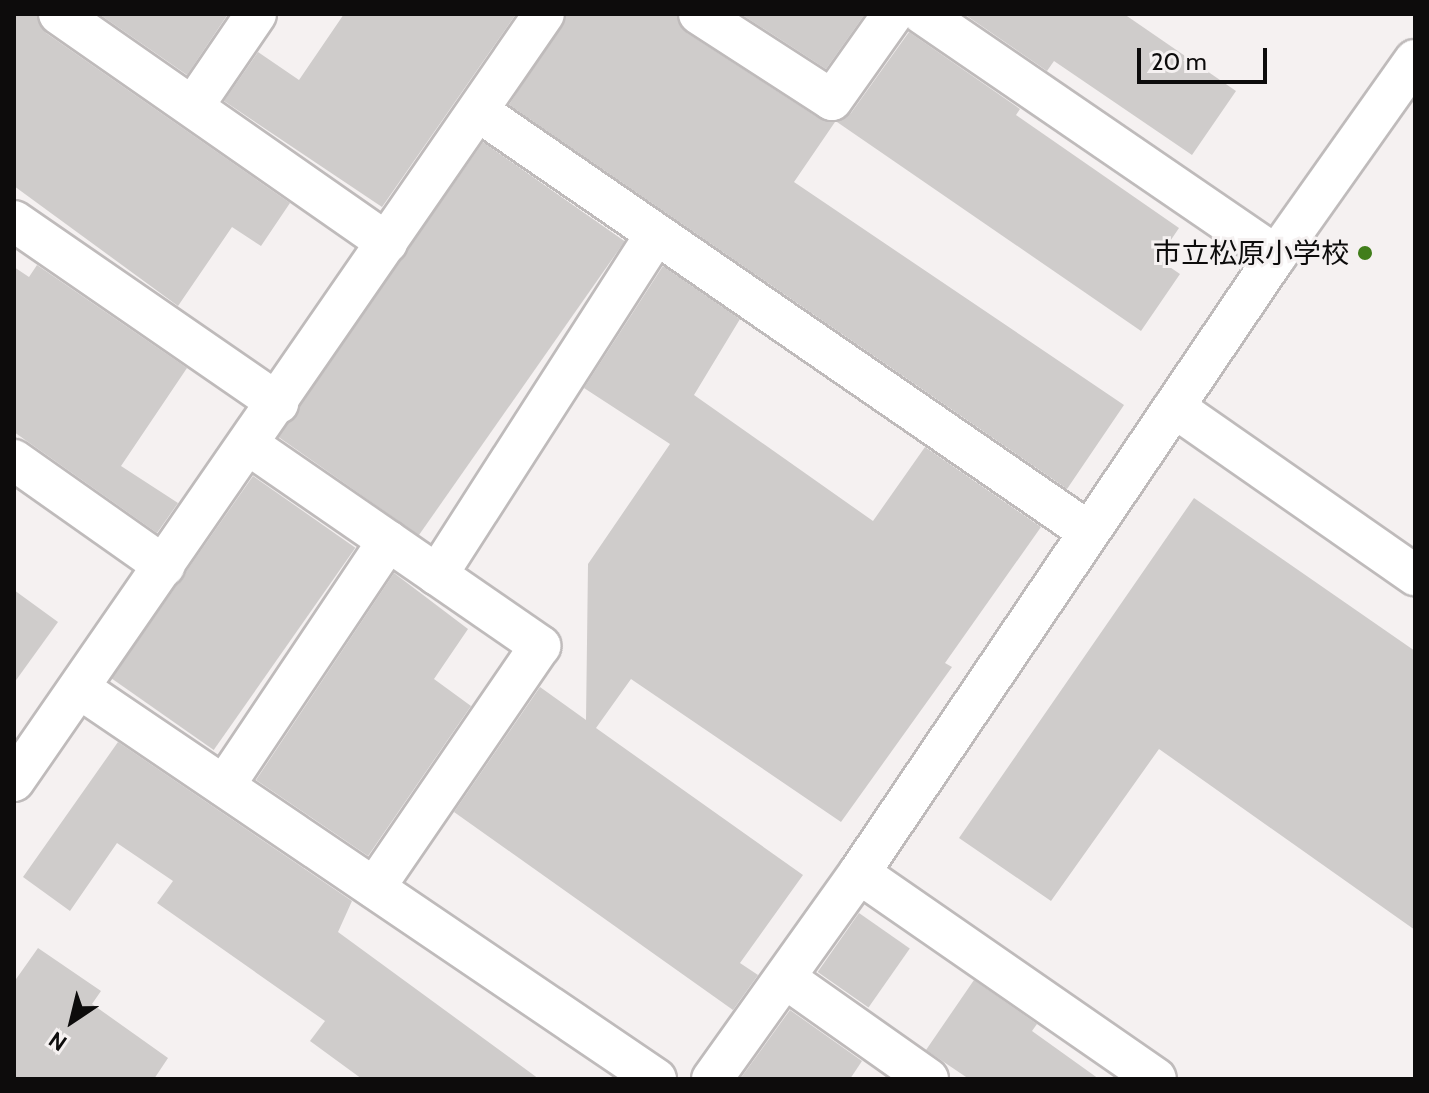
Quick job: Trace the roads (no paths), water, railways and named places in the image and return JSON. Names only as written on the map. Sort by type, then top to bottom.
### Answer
[{"type":"street","points":[[59,14],[194,105],[387,243]]},
{"type":"street","points":[[194,105],[256,14]]},
{"type":"street","points":[[14,781],[544,14]]},
{"type":"street","points":[[699,14],[832,100],[893,14]]},
{"type":"street","points":[[923,14],[1276,256]]},
{"type":"street","points":[[712,1079],[859,873],[1276,256],[1415,60]]},
{"type":"street","points":[[478,111],[1089,532]]},
{"type":"street","points":[[14,221],[278,403]]},
{"type":"street","points":[[437,575],[656,234]]},
{"type":"street","points":[[1174,407],[1415,575]]},
{"type":"street","points":[[249,445],[540,646],[374,888]]},
{"type":"street","points":[[14,460],[164,566]]},
{"type":"street","points":[[224,786],[388,541]]},
{"type":"street","points":[[79,688],[656,1079]]},
{"type":"street","points":[[859,873],[1156,1079]]},
{"type":"street","points":[[785,978],[877,1065],[928,1079]]},
{"type":"place","name":"市立松原小学校","points":[[1365,253]]}]
